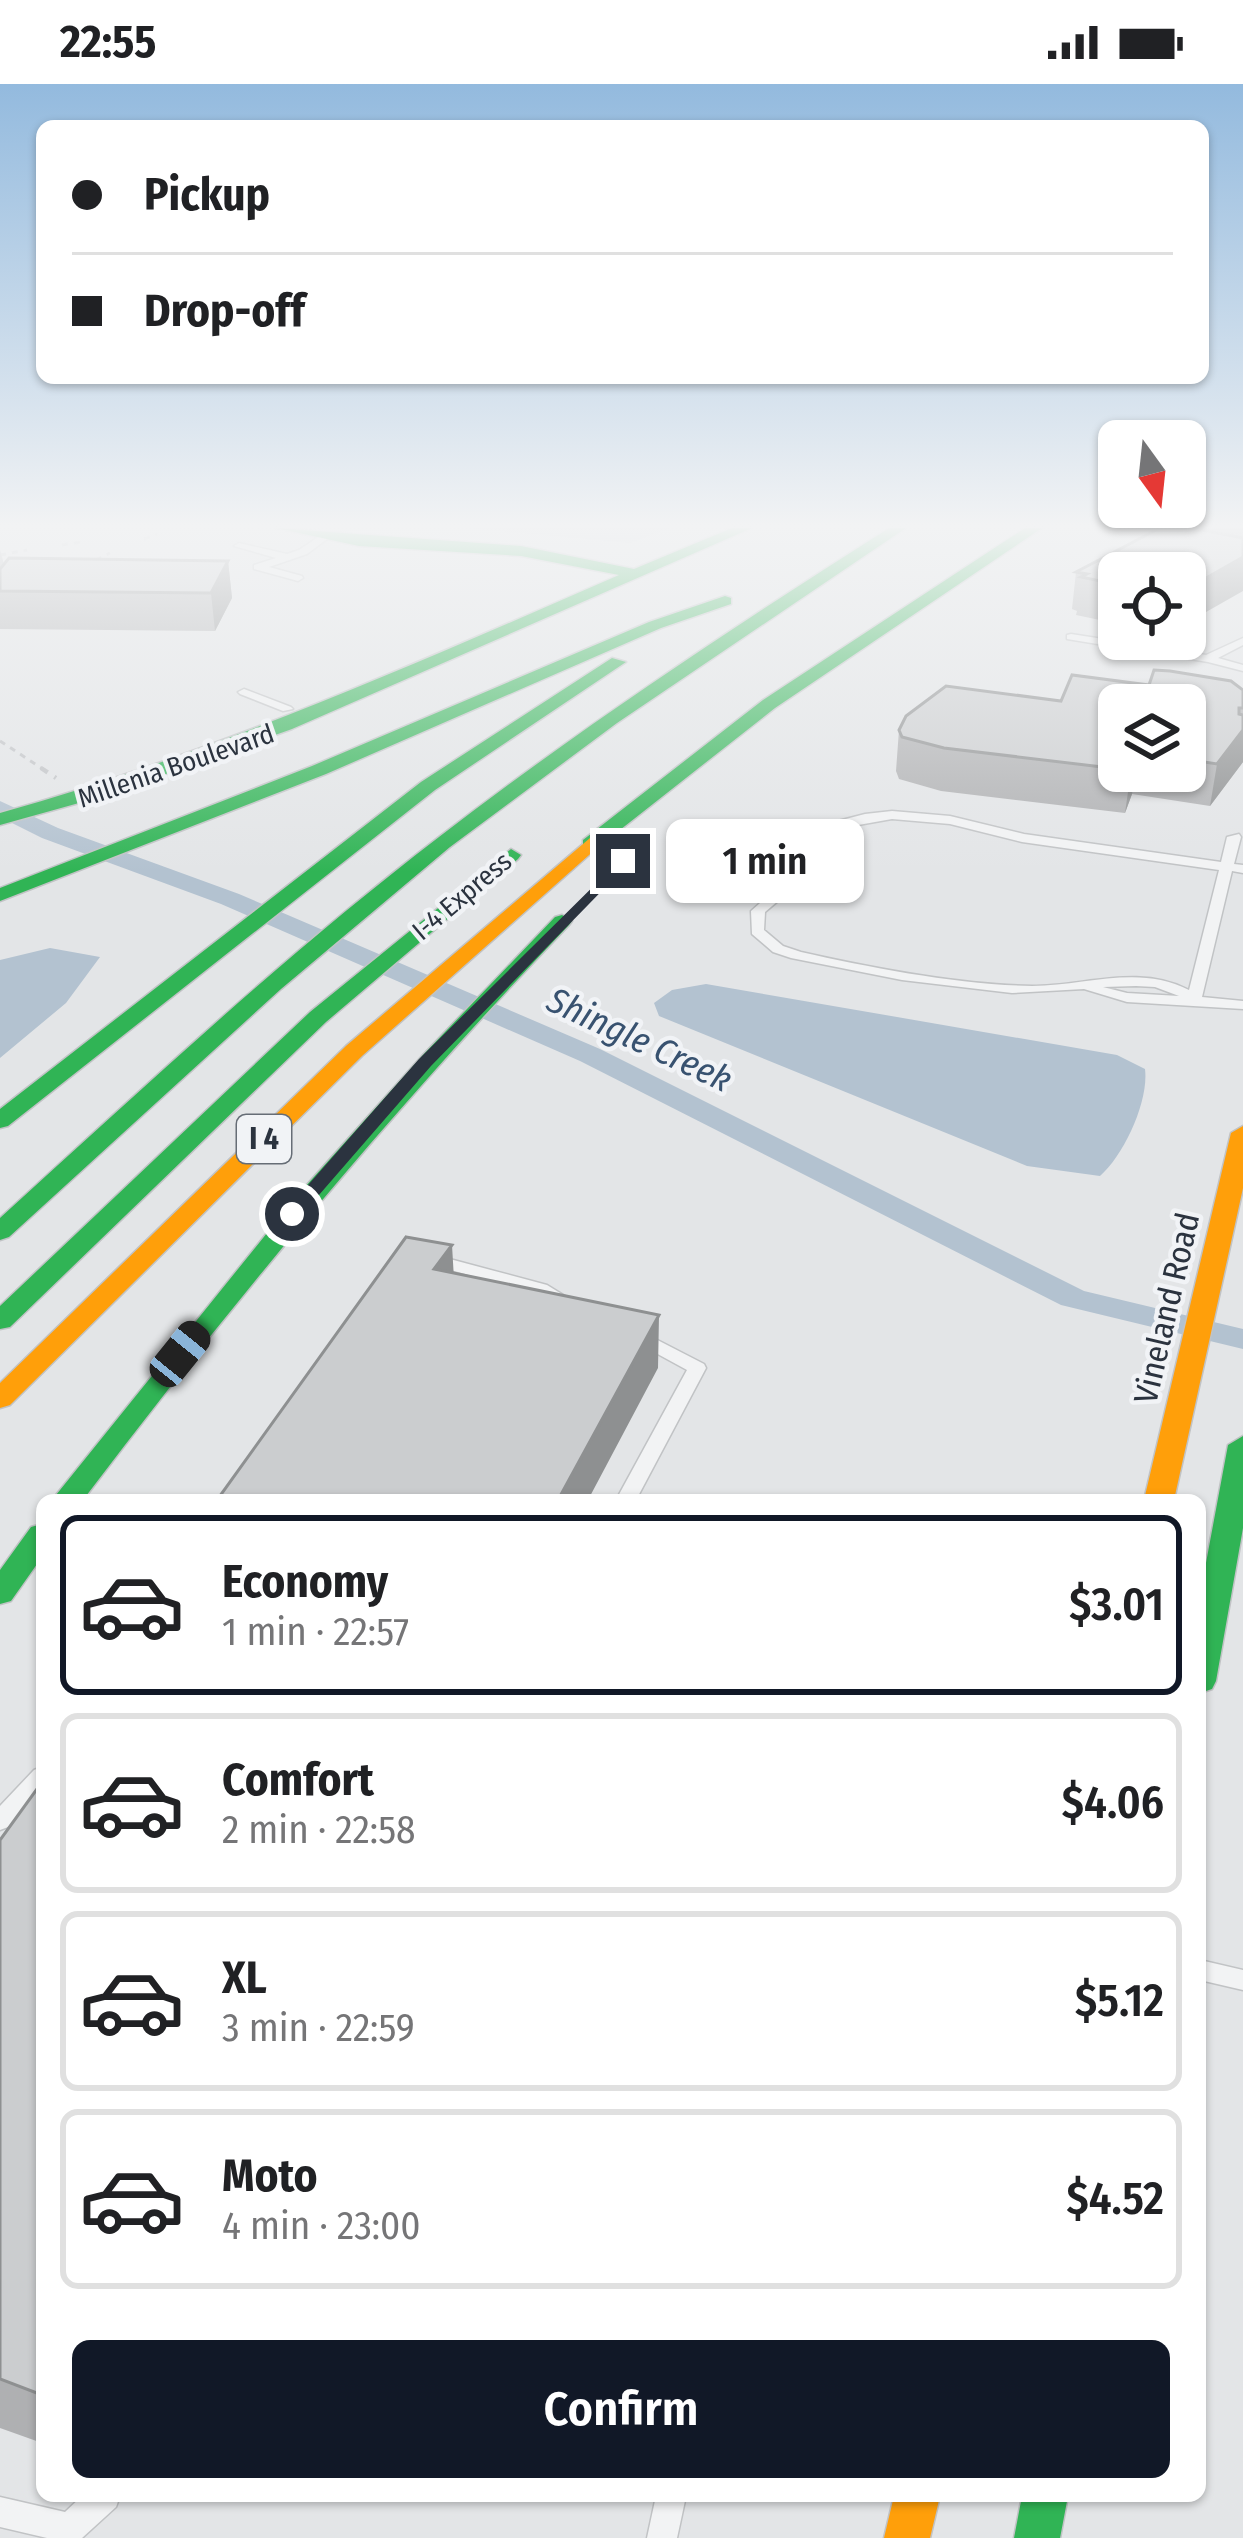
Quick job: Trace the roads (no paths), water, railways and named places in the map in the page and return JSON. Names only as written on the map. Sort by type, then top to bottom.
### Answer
[{"type":"main road","name":"Millenia Boulevard","points":[[0,820],[54,793],[286,709],[444,643]]},
{"type":"main road","name":"Millenia Boulevard","points":[[0,802],[147,781],[301,722],[467,643]]},
{"type":"main road","points":[[0,895],[516,688],[616,643]]},
{"type":"main road","points":[[0,1121],[428,786],[537,712],[655,643]]},
{"type":"main road","name":"I-4 Express","points":[[0,1232],[264,992],[382,892],[615,713],[723,643]]},
{"type":"main road","name":"I 4","points":[[0,1399],[145,1252],[465,953],[604,833],[735,729],[864,643]]},
{"type":"main road","points":[[657,827],[725,760],[735,729]]},
{"type":"main road","name":"I-4 Express","points":[[0,1321],[318,1017],[535,836]]},
{"type":"main road","points":[[72,1494],[292,1214],[425,1062],[589,895]]},
{"type":"main road","name":"Vineland Road","points":[[1160,1494],[1243,1132]]},
{"type":"main road","points":[[1206,1648],[1243,1445]]},
{"type":"main road","points":[[0,1593],[36,1542]]},
{"type":"main road","points":[[907,2538],[916,2502]]},
{"type":"main road","points":[[1037,2538],[1044,2502]]},
{"type":"lane","points":[[1105,643],[1243,668]]},
{"type":"lane","points":[[1208,659],[1240,643]]},
{"type":"lane","points":[[1208,659],[1243,657]]},
{"type":"lane","points":[[244,692],[286,709]]},
{"type":"lane","points":[[1234,868],[1022,838],[988,826],[931,818],[879,818],[843,824],[826,835],[799,877],[758,911],[757,931],[778,949],[815,960],[1025,990],[1090,988],[1109,995],[1243,1005]]},
{"type":"lane","points":[[1194,998],[1234,868],[1234,837]]},
{"type":"lane","points":[[404,1259],[420,1256],[541,1289],[580,1308]]},
{"type":"lane","points":[[621,1328],[697,1368],[629,1494]]},
{"type":"lane","points":[[0,1821],[36,1782]]},
{"type":"lane","points":[[1206,1971],[1243,1980]]},
{"type":"lane","points":[[0,2512],[70,2528],[98,2502]]},
{"type":"lane","points":[[662,2538],[670,2502]]},
{"type":"water","points":[[50,948],[100,957],[66,1003],[0,1058],[0,960]]},
{"type":"water","points":[[706,984],[1117,1055],[1145,1069],[1139,1111],[1126,1141],[1100,1176],[1027,1166],[659,1016],[654,1003],[672,990]]},
{"type":"waterway","name":"Shingle Creek","points":[[0,808],[50,833],[230,899],[590,1055],[1073,1298],[1243,1339]]}]
